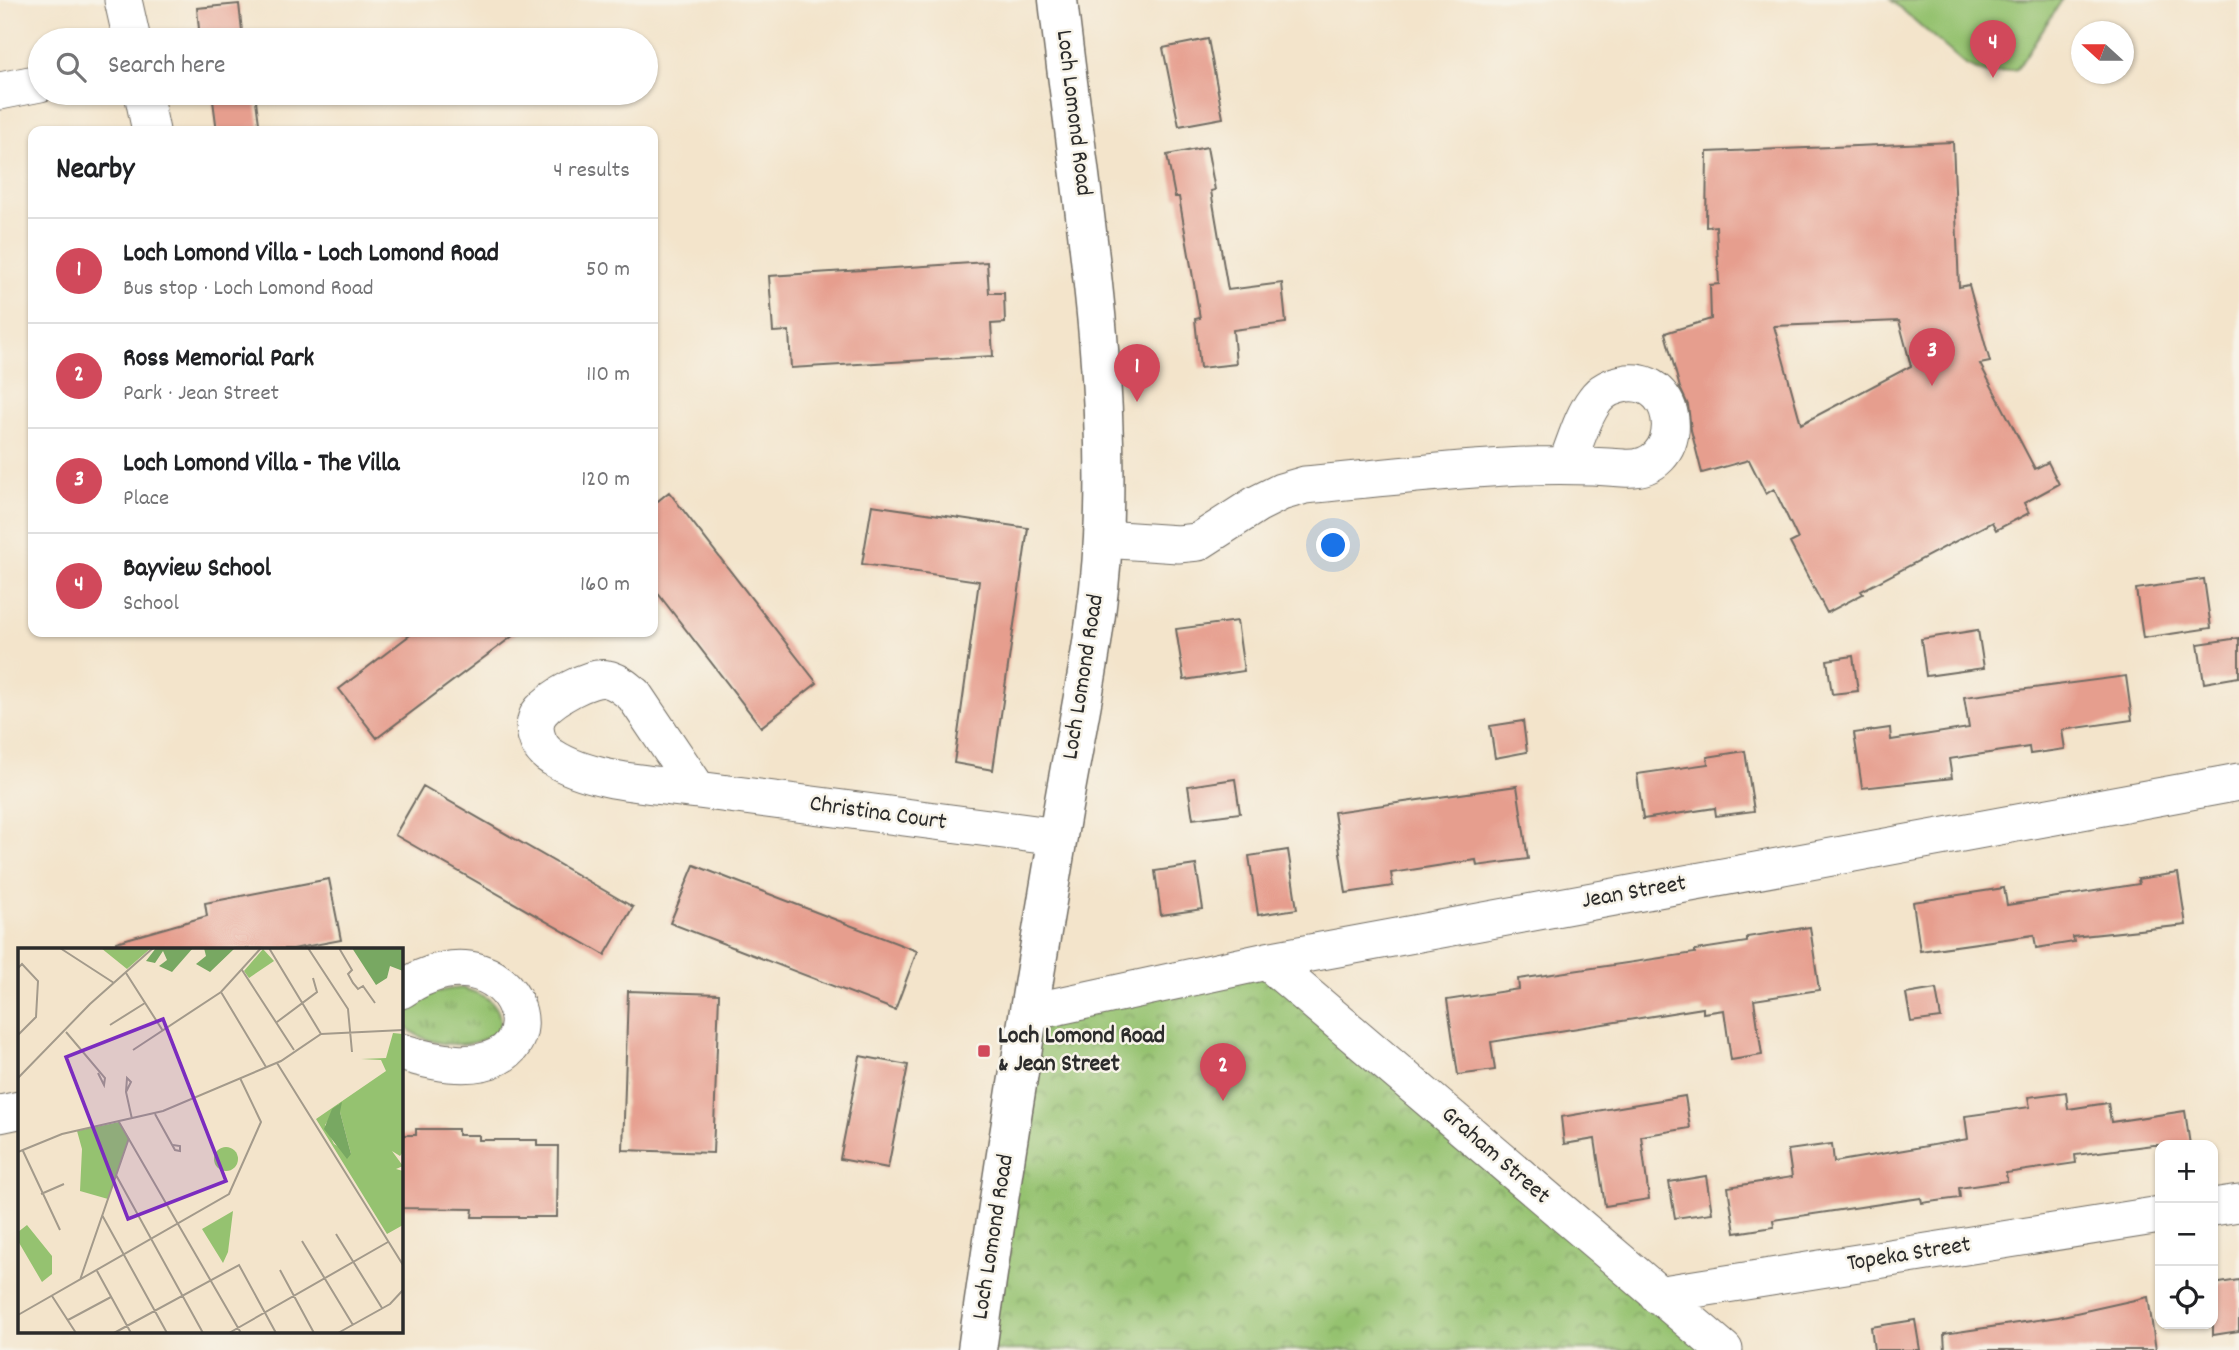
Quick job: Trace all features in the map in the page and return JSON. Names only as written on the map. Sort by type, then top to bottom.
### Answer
[{"type":"main road","name":"Loch Lomond Road","points":[[977,1350],[1058,837],[1090,660],[1103,539],[1105,404],[1085,209],[1058,0]]},
{"type":"street","points":[[123,0],[129,28]]},
{"type":"street","points":[[0,90],[28,85]]},
{"type":"street","points":[[146,105],[150,126]]},
{"type":"street","points":[[1103,539],[1178,544],[1198,542],[1214,535],[1257,504],[1281,492],[1305,485],[1567,463]]},
{"type":"street","name":"Jean Street","points":[[1031,1012],[1267,961],[2239,782]]},
{"type":"street","name":"Christina Court","points":[[698,790],[1058,837]]},
{"type":"street","name":"Graham Street","points":[[1267,961],[1724,1350]]},
{"type":"street","points":[[402,989],[421,976],[442,970],[462,969],[483,974],[504,986],[517,1002],[521,1019],[515,1043],[498,1058],[466,1065],[429,1061],[402,1052]]},
{"type":"street","points":[[0,1114],[18,1110]]},
{"type":"street","points":[[2218,1206],[2239,1203]]},
{"type":"street","name":"Topeka Street","points":[[1657,1295],[2155,1216]]},
{"type":"green space","points":[[1891,0],[2062,0],[2017,69],[1987,74],[1967,66]]},
{"type":"green space","points":[[1267,961],[1724,1350],[977,1350],[1031,1012]]},
{"type":"green space","points":[[462,988],[491,1001],[498,1012],[500,1029],[479,1041],[453,1044],[427,1039],[406,1027],[406,1017],[410,1009],[424,997]]},
{"type":"building","points":[[239,4],[242,28],[199,28],[197,8]]},
{"type":"building","points":[[1208,39],[1223,118],[1179,126],[1163,48]]},
{"type":"building","points":[[214,105],[257,105],[259,126],[216,126]]},
{"type":"building","points":[[1953,142],[1959,287],[1969,285],[1990,362],[1980,364],[2035,469],[2048,462],[2059,484],[2024,503],[2029,513],[1996,530],[1992,522],[1861,591],[1863,594],[1827,613],[1790,543],[1798,539],[1774,489],[1766,494],[1749,460],[1702,473],[1691,430],[1688,405],[1680,388],[1665,333],[1711,319],[1710,285],[1719,284],[1716,226],[1706,227],[1707,152]],"holes":[[[1899,321],[1911,366],[1801,424],[1774,326]]]},
{"type":"building","points":[[1207,147],[1215,190],[1211,191],[1228,290],[1282,283],[1286,323],[1233,330],[1236,364],[1200,368],[1195,319],[1200,318],[1179,197],[1175,197],[1167,155]]},
{"type":"building","points":[[987,262],[989,293],[1004,293],[1005,323],[991,324],[993,356],[791,368],[789,331],[773,332],[769,276]]},
{"type":"building","points":[[669,492],[817,683],[761,727],[658,593],[658,501]]},
{"type":"building","points":[[872,505],[1028,528],[993,770],[954,763],[979,581],[862,564]]},
{"type":"building","points":[[2204,579],[2211,628],[2143,638],[2136,589]]},
{"type":"building","points":[[1237,621],[1244,671],[1184,680],[1176,629]]},
{"type":"building","points":[[1978,630],[1984,668],[1926,676],[1921,639]]},
{"type":"building","points":[[407,637],[511,637],[377,738],[339,689]]},
{"type":"building","points":[[2239,638],[2239,677],[2204,683],[2198,644]]},
{"type":"building","points":[[1853,656],[1858,691],[1832,694],[1827,660]]},
{"type":"building","points":[[2126,676],[2132,720],[2062,730],[2065,749],[2030,754],[2029,747],[1949,759],[1952,778],[1862,788],[1854,733],[1890,728],[1891,740],[1969,728],[1964,697]]},
{"type":"building","points":[[1523,721],[1527,752],[1495,758],[1490,726]]},
{"type":"building","points":[[1745,751],[1754,811],[1716,816],[1715,808],[1643,819],[1637,774],[1708,764],[1707,757]]},
{"type":"building","points":[[1235,779],[1240,813],[1193,819],[1188,786]]},
{"type":"building","points":[[423,786],[633,907],[605,955],[395,835]]},
{"type":"building","points":[[1517,786],[1528,859],[1477,866],[1476,860],[1391,873],[1393,886],[1346,893],[1334,812]]},
{"type":"building","points":[[1288,850],[1297,909],[1258,915],[1249,856]]},
{"type":"building","points":[[694,865],[917,951],[895,1010],[670,923]]},
{"type":"building","points":[[1196,865],[1203,909],[1161,915],[1155,871]]},
{"type":"building","points":[[2178,873],[2186,925],[2073,937],[2074,942],[2036,948],[2034,935],[1920,951],[1913,902],[2004,888],[2007,905],[2139,884],[2138,879]]},
{"type":"building","points":[[329,879],[341,940],[298,948],[117,948],[116,942],[207,916],[205,903]]},
{"type":"building","points":[[1810,927],[1819,990],[1754,1000],[1762,1055],[1731,1060],[1724,1010],[1703,1013],[1703,1008],[1491,1042],[1495,1070],[1458,1075],[1447,1000],[1519,989],[1518,979],[1695,953],[1695,950],[1747,942],[1747,937]]},
{"type":"building","points":[[1936,989],[1941,1018],[1911,1022],[1906,994]]},
{"type":"building","points":[[628,991],[719,994],[713,1153],[623,1150]]},
{"type":"building","points":[[860,1056],[908,1065],[888,1168],[840,1159]]},
{"type":"building","points":[[2066,1092],[2068,1109],[2108,1103],[2111,1122],[2185,1111],[2189,1140],[2155,1140],[2155,1145],[2075,1155],[2076,1163],[2006,1173],[2007,1181],[1959,1188],[1960,1198],[1922,1203],[1921,1198],[1773,1220],[1774,1227],[1735,1233],[1728,1187],[1792,1177],[1788,1150],[1832,1144],[1834,1162],[1968,1139],[1965,1116],[2030,1107],[2028,1097]]},
{"type":"building","points":[[1685,1096],[1690,1128],[1641,1136],[1649,1199],[1605,1206],[1595,1139],[1564,1144],[1561,1117]]},
{"type":"building","points":[[416,1129],[458,1129],[458,1135],[479,1135],[479,1140],[537,1140],[537,1146],[558,1146],[557,1217],[472,1217],[473,1209],[402,1208],[402,1135],[416,1135]]},
{"type":"building","points":[[1706,1176],[1712,1213],[1675,1218],[1669,1182]]},
{"type":"building","points":[[2239,1280],[2239,1331],[2213,1335],[2213,1329],[2218,1329],[2218,1283]]},
{"type":"building","points":[[2148,1297],[2156,1350],[1945,1350],[1944,1334],[2058,1317]]},
{"type":"building","points":[[1915,1320],[1920,1350],[1874,1350],[1871,1327]]},
{"type":"place","name":"Bayview School","points":[[1993,78]]},
{"type":"place","name":"Loch Lomond Villa - The Villa","points":[[1932,386]]},
{"type":"place","name":"Loch Lomond Villa - Loch Lomond Road","points":[[1137,402]]},
{"type":"place","name":"Loch Lomond Road & Jean Street","points":[[984,1051]]},
{"type":"place","name":"Ross Memorial Park","points":[[1223,1101]]}]
